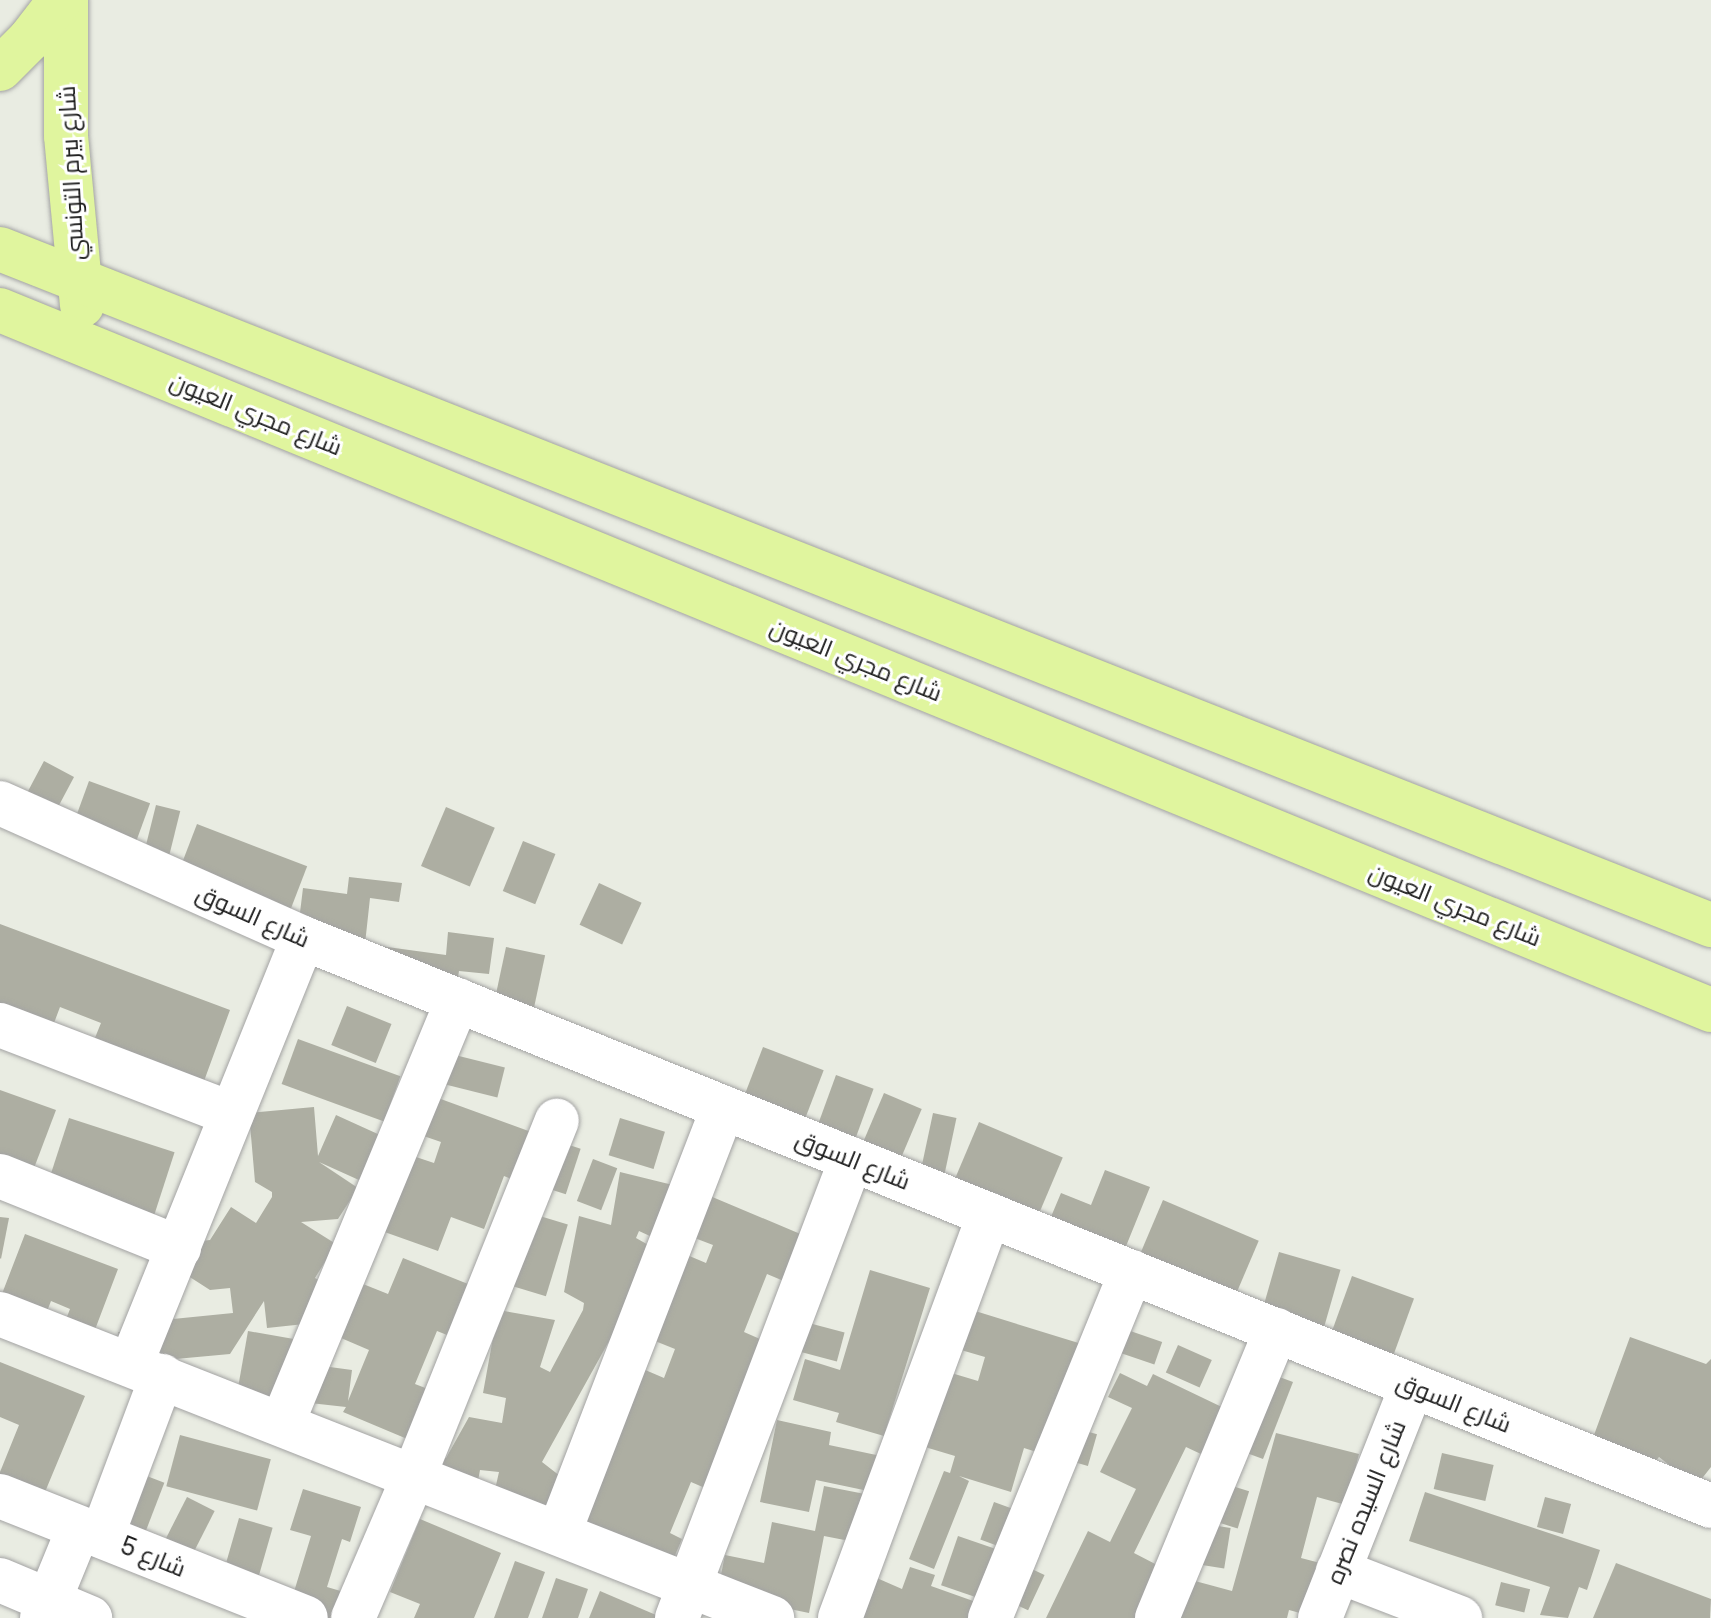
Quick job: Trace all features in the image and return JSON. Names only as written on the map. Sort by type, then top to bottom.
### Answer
[{"type":"main road","name":"شارع بيرم التونسي","points":[[0,69],[63,0]]},
{"type":"main road","name":"شارع بيرم التونسي","points":[[63,0],[66,136],[78,278],[88,346]]},
{"type":"main road","points":[[0,249],[1711,925]]},
{"type":"main road","name":"شارع مجري العيون","points":[[0,310],[1711,1010]]},
{"type":"street","name":"شارع السوق","points":[[0,803],[303,938],[1711,1506]]},
{"type":"street","points":[[46,1610],[91,1532],[147,1370],[179,1248],[303,938]]},
{"type":"street","points":[[282,1424],[458,1000]]},
{"type":"street","points":[[0,1025],[232,1114]]},
{"type":"street","points":[[559,1533],[723,1107]]},
{"type":"street","points":[[353,1618],[414,1476],[557,1121]]},
{"type":"street","points":[[684,1602],[851,1159]]},
{"type":"street","points":[[0,1176],[179,1248]]},
{"type":"street","points":[[840,1618],[989,1215]]},
{"type":"street","points":[[990,1618],[1131,1272]]},
{"type":"street","points":[[0,1314],[559,1533],[684,1602],[772,1618]]},
{"type":"street","points":[[1157,1618],[1276,1330]]},
{"type":"street","name":"شارع السيده نصره","points":[[1320,1618],[1412,1386]]},
{"type":"street","name":"شارع 5","points":[[0,1496],[306,1618]]},
{"type":"street","points":[[1338,1571],[1460,1618]]},
{"type":"street","points":[[0,1580],[46,1610],[90,1618]]},
{"type":"building","points":[[44,761],[74,777],[49,825],[19,809]]},
{"type":"building","points":[[89,781],[150,803],[129,861],[68,838]]},
{"type":"building","points":[[156,805],[180,811],[161,890],[136,884]]},
{"type":"building","points":[[446,807],[495,828],[470,887],[421,866]]},
{"type":"building","points":[[197,824],[307,866],[281,935],[170,893]]},
{"type":"building","points":[[523,841],[555,854],[535,904],[503,891]]},
{"type":"building","points":[[349,877],[402,883],[399,902],[370,898],[365,944],[446,955],[448,932],[494,938],[489,974],[459,971],[457,983],[294,962],[303,888],[347,894]]},
{"type":"building","points":[[599,883],[642,903],[622,945],[580,925]]},
{"type":"building","points":[[0,924],[230,1010],[200,1092],[90,1050],[101,1023],[60,1007],[45,1047],[0,1030]]},
{"type":"building","points":[[506,947],[545,955],[532,1019],[492,1011]]},
{"type":"building","points":[[347,1006],[392,1024],[376,1063],[331,1045]]},
{"type":"building","points":[[298,1039],[400,1076],[384,1121],[282,1084]]},
{"type":"building","points":[[763,1047],[824,1070],[801,1130],[740,1107]]},
{"type":"building","points":[[435,1050],[505,1067],[497,1097],[428,1080]]},
{"type":"building","points":[[836,1075],[874,1089],[850,1154],[812,1141]]},
{"type":"building","points":[[0,1090],[56,1110],[28,1184],[0,1174]]},
{"type":"building","points":[[884,1093],[922,1109],[894,1174],[856,1158]]},
{"type":"building","points":[[427,1094],[534,1133],[516,1181],[504,1176],[484,1229],[451,1217],[438,1251],[379,1230],[407,1154],[434,1163],[441,1142],[412,1132]]},
{"type":"building","points":[[314,1107],[318,1156],[336,1115],[391,1140],[370,1185],[319,1162],[358,1188],[338,1219],[301,1222],[336,1244],[315,1278],[335,1290],[314,1323],[267,1328],[264,1301],[230,1354],[121,1364],[118,1332],[168,1328],[173,1319],[233,1313],[230,1288],[210,1290],[182,1272],[201,1241],[210,1240],[231,1207],[256,1223],[272,1197],[272,1192],[255,1182],[249,1113]]},
{"type":"building","points":[[933,1113],[956,1118],[942,1185],[919,1180]]},
{"type":"building","points":[[69,1118],[175,1152],[149,1232],[43,1198]]},
{"type":"building","points":[[620,1118],[665,1132],[654,1169],[609,1155]]},
{"type":"building","points":[[979,1122],[1063,1158],[1033,1228],[949,1193]]},
{"type":"building","points":[[554,1140],[581,1149],[566,1194],[539,1186]]},
{"type":"building","points":[[593,1159],[617,1168],[601,1210],[577,1201]]},
{"type":"building","points":[[1105,1170],[1150,1187],[1120,1261],[1045,1231],[1061,1193],[1091,1205]]},
{"type":"building","points":[[620,1172],[685,1188],[665,1243],[639,1231],[636,1238],[659,1251],[542,1462],[560,1476],[552,1522],[492,1503],[499,1472],[480,1470],[475,1497],[430,1455],[446,1458],[469,1417],[502,1423],[506,1398],[483,1393],[498,1310],[555,1320],[540,1367],[550,1372],[583,1310],[584,1303],[564,1292],[579,1216],[611,1225]]},
{"type":"building","points":[[710,1196],[817,1241],[798,1287],[767,1274],[744,1332],[774,1345],[712,1491],[691,1482],[670,1533],[682,1539],[670,1567],[569,1525],[636,1366],[664,1378],[675,1349],[645,1337],[680,1252],[706,1263],[713,1245],[692,1237]]},
{"type":"building","points":[[1163,1200],[1259,1241],[1233,1302],[1137,1262]]},
{"type":"building","points":[[520,1210],[568,1225],[546,1296],[498,1282]]},
{"type":"building","points":[[0,1217],[9,1218],[1,1259],[0,1258]]},
{"type":"building","points":[[25,1234],[118,1269],[85,1356],[56,1345],[70,1309],[51,1301],[37,1337],[0,1299]]},
{"type":"building","points":[[1279,1252],[1341,1270],[1321,1338],[1259,1320]]},
{"type":"building","points":[[403,1258],[483,1290],[462,1341],[437,1331],[415,1384],[433,1391],[412,1441],[343,1412],[346,1407],[310,1403],[315,1365],[352,1370],[348,1401],[369,1350],[341,1338],[363,1284],[388,1294]]},
{"type":"building","points":[[870,1270],[930,1288],[884,1436],[836,1422],[839,1413],[793,1400],[805,1359],[840,1370]]},
{"type":"building","points":[[1352,1276],[1414,1299],[1388,1369],[1326,1346]]},
{"type":"building","points":[[972,1310],[1085,1345],[1049,1456],[1024,1448],[1011,1492],[959,1476],[969,1481],[934,1569],[909,1559],[944,1471],[950,1473],[955,1456],[925,1447],[948,1372],[978,1381],[985,1357],[961,1350]]},
{"type":"building","points":[[805,1322],[845,1333],[837,1362],[797,1351]]},
{"type":"building","points":[[1113,1325],[1162,1342],[1154,1365],[1105,1348]]},
{"type":"building","points":[[248,1331],[295,1339],[283,1409],[236,1401]]},
{"type":"building","points":[[1630,1337],[1706,1364],[1711,1359],[1711,1467],[1696,1486],[1659,1457],[1644,1475],[1587,1454]]},
{"type":"building","points":[[1178,1345],[1212,1360],[1200,1387],[1166,1372]]},
{"type":"building","points":[[0,1362],[85,1396],[40,1504],[0,1487],[0,1472],[19,1425],[0,1417]]},
{"type":"building","points":[[1261,1370],[1293,1382],[1263,1459],[1244,1452]]},
{"type":"building","points":[[1120,1373],[1147,1386],[1153,1374],[1226,1409],[1203,1455],[1186,1447],[1134,1553],[1161,1567],[1136,1618],[1046,1618],[1088,1531],[1110,1542],[1136,1489],[1100,1472],[1132,1408],[1108,1397]]},
{"type":"building","points":[[777,1420],[831,1432],[829,1445],[881,1456],[873,1492],[816,1480],[809,1512],[760,1502]]},
{"type":"building","points":[[1072,1427],[1097,1434],[1088,1466],[1063,1459]]},
{"type":"building","points":[[1276,1433],[1359,1454],[1346,1505],[1317,1497],[1301,1558],[1324,1564],[1311,1616],[1289,1610],[1287,1618],[1174,1618],[1184,1578],[1232,1591]]},
{"type":"building","points":[[180,1435],[271,1459],[257,1511],[166,1486]]},
{"type":"building","points":[[1442,1453],[1494,1465],[1485,1501],[1434,1489]]},
{"type":"building","points":[[113,1463],[164,1483],[143,1538],[92,1518]]},
{"type":"building","points":[[1229,1485],[1249,1491],[1238,1528],[1218,1522]]},
{"type":"building","points":[[824,1486],[870,1495],[860,1543],[824,1536],[809,1613],[717,1594],[725,1555],[764,1563],[772,1522],[815,1531]]},
{"type":"building","points":[[303,1489],[361,1507],[350,1542],[342,1539],[327,1587],[344,1592],[336,1618],[286,1618],[311,1536],[290,1530]]},
{"type":"building","points":[[1425,1492],[1600,1550],[1587,1590],[1579,1587],[1568,1618],[1540,1615],[1550,1587],[1409,1541]]},
{"type":"building","points":[[187,1497],[215,1511],[182,1575],[154,1561]]},
{"type":"building","points":[[1545,1497],[1571,1504],[1563,1534],[1537,1527]]},
{"type":"building","points":[[994,1502],[1021,1512],[1008,1550],[980,1540]]},
{"type":"building","points":[[239,1518],[273,1528],[257,1581],[224,1571]]},
{"type":"building","points":[[420,1519],[501,1553],[474,1618],[414,1618],[420,1604],[390,1592]]},
{"type":"building","points":[[1199,1523],[1231,1528],[1224,1569],[1193,1563]]},
{"type":"building","points":[[958,1536],[1012,1555],[995,1604],[941,1585]]},
{"type":"building","points":[[515,1561],[545,1572],[528,1618],[494,1618]]},
{"type":"building","points":[[1616,1563],[1711,1599],[1710,1618],[1593,1618]]},
{"type":"building","points":[[1021,1564],[1045,1575],[1028,1610],[1005,1599]]},
{"type":"building","points":[[910,1567],[935,1575],[931,1586],[990,1607],[986,1618],[847,1618],[863,1572],[902,1589]]},
{"type":"building","points":[[556,1578],[588,1589],[578,1618],[542,1618]]},
{"type":"building","points":[[1501,1582],[1530,1589],[1524,1613],[1495,1605]]},
{"type":"building","points":[[600,1591],[663,1618],[589,1618]]}]
